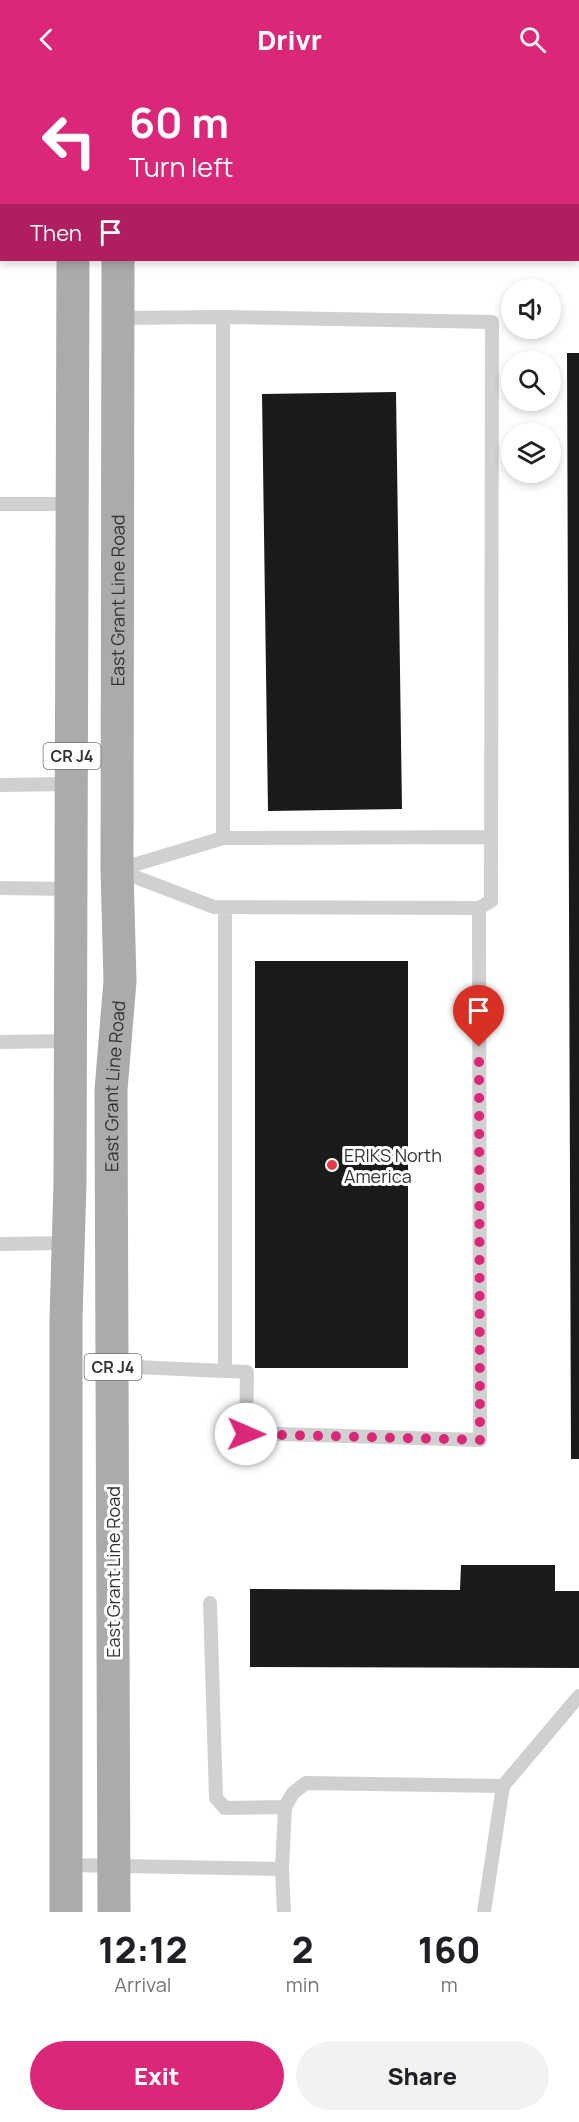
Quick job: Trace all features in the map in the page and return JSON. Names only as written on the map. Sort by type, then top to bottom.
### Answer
[{"type":"main road","name":"CR J4","points":[[66,1912],[66,1319],[72,784],[73,261]]},
{"type":"main road","name":"East Grant Line Road","points":[[114,1912],[111,1090],[120,981],[117,870],[118,261]]},
{"type":"lane","points":[[223,317],[223,838]]},
{"type":"lane","points":[[117,318],[223,317],[492,322],[491,901],[479,908],[214,907],[117,870]]},
{"type":"lane","points":[[0,504],[72,504]]},
{"type":"lane","points":[[0,785],[72,784]]},
{"type":"lane","points":[[117,870],[223,838],[491,837]]},
{"type":"lane","points":[[0,888],[71,889]]},
{"type":"lane","points":[[225,907],[225,1371]]},
{"type":"lane","points":[[113,1366],[247,1372],[246,1434],[480,1440],[479,908]]},
{"type":"lane","points":[[0,1042],[70,1041]]},
{"type":"lane","points":[[0,1244],[68,1243]]},
{"type":"lane","points":[[210,1603],[216,1798],[225,1808],[285,1807]]},
{"type":"lane","points":[[484,1912],[503,1786],[579,1696]]},
{"type":"lane","points":[[284,1912],[282,1869],[285,1807],[293,1792],[306,1783],[503,1786]]},
{"type":"lane","points":[[66,1865],[282,1869]]},
{"type":"building","points":[[567,353],[579,353],[579,1459],[571,1459]]},
{"type":"building","points":[[396,392],[402,809],[268,811],[262,394]]},
{"type":"building","name":"ERIKS North America","points":[[255,961],[408,961],[408,1368],[255,1368]]},
{"type":"building","points":[[461,1565],[555,1565],[555,1591],[579,1591],[579,1668],[250,1667],[250,1589],[460,1590]]},
{"type":"place","name":"ERIKS North America","points":[[332,1165]]},
{"type":"route","points":[[246,1434],[480,1440],[479,1047]]}]
